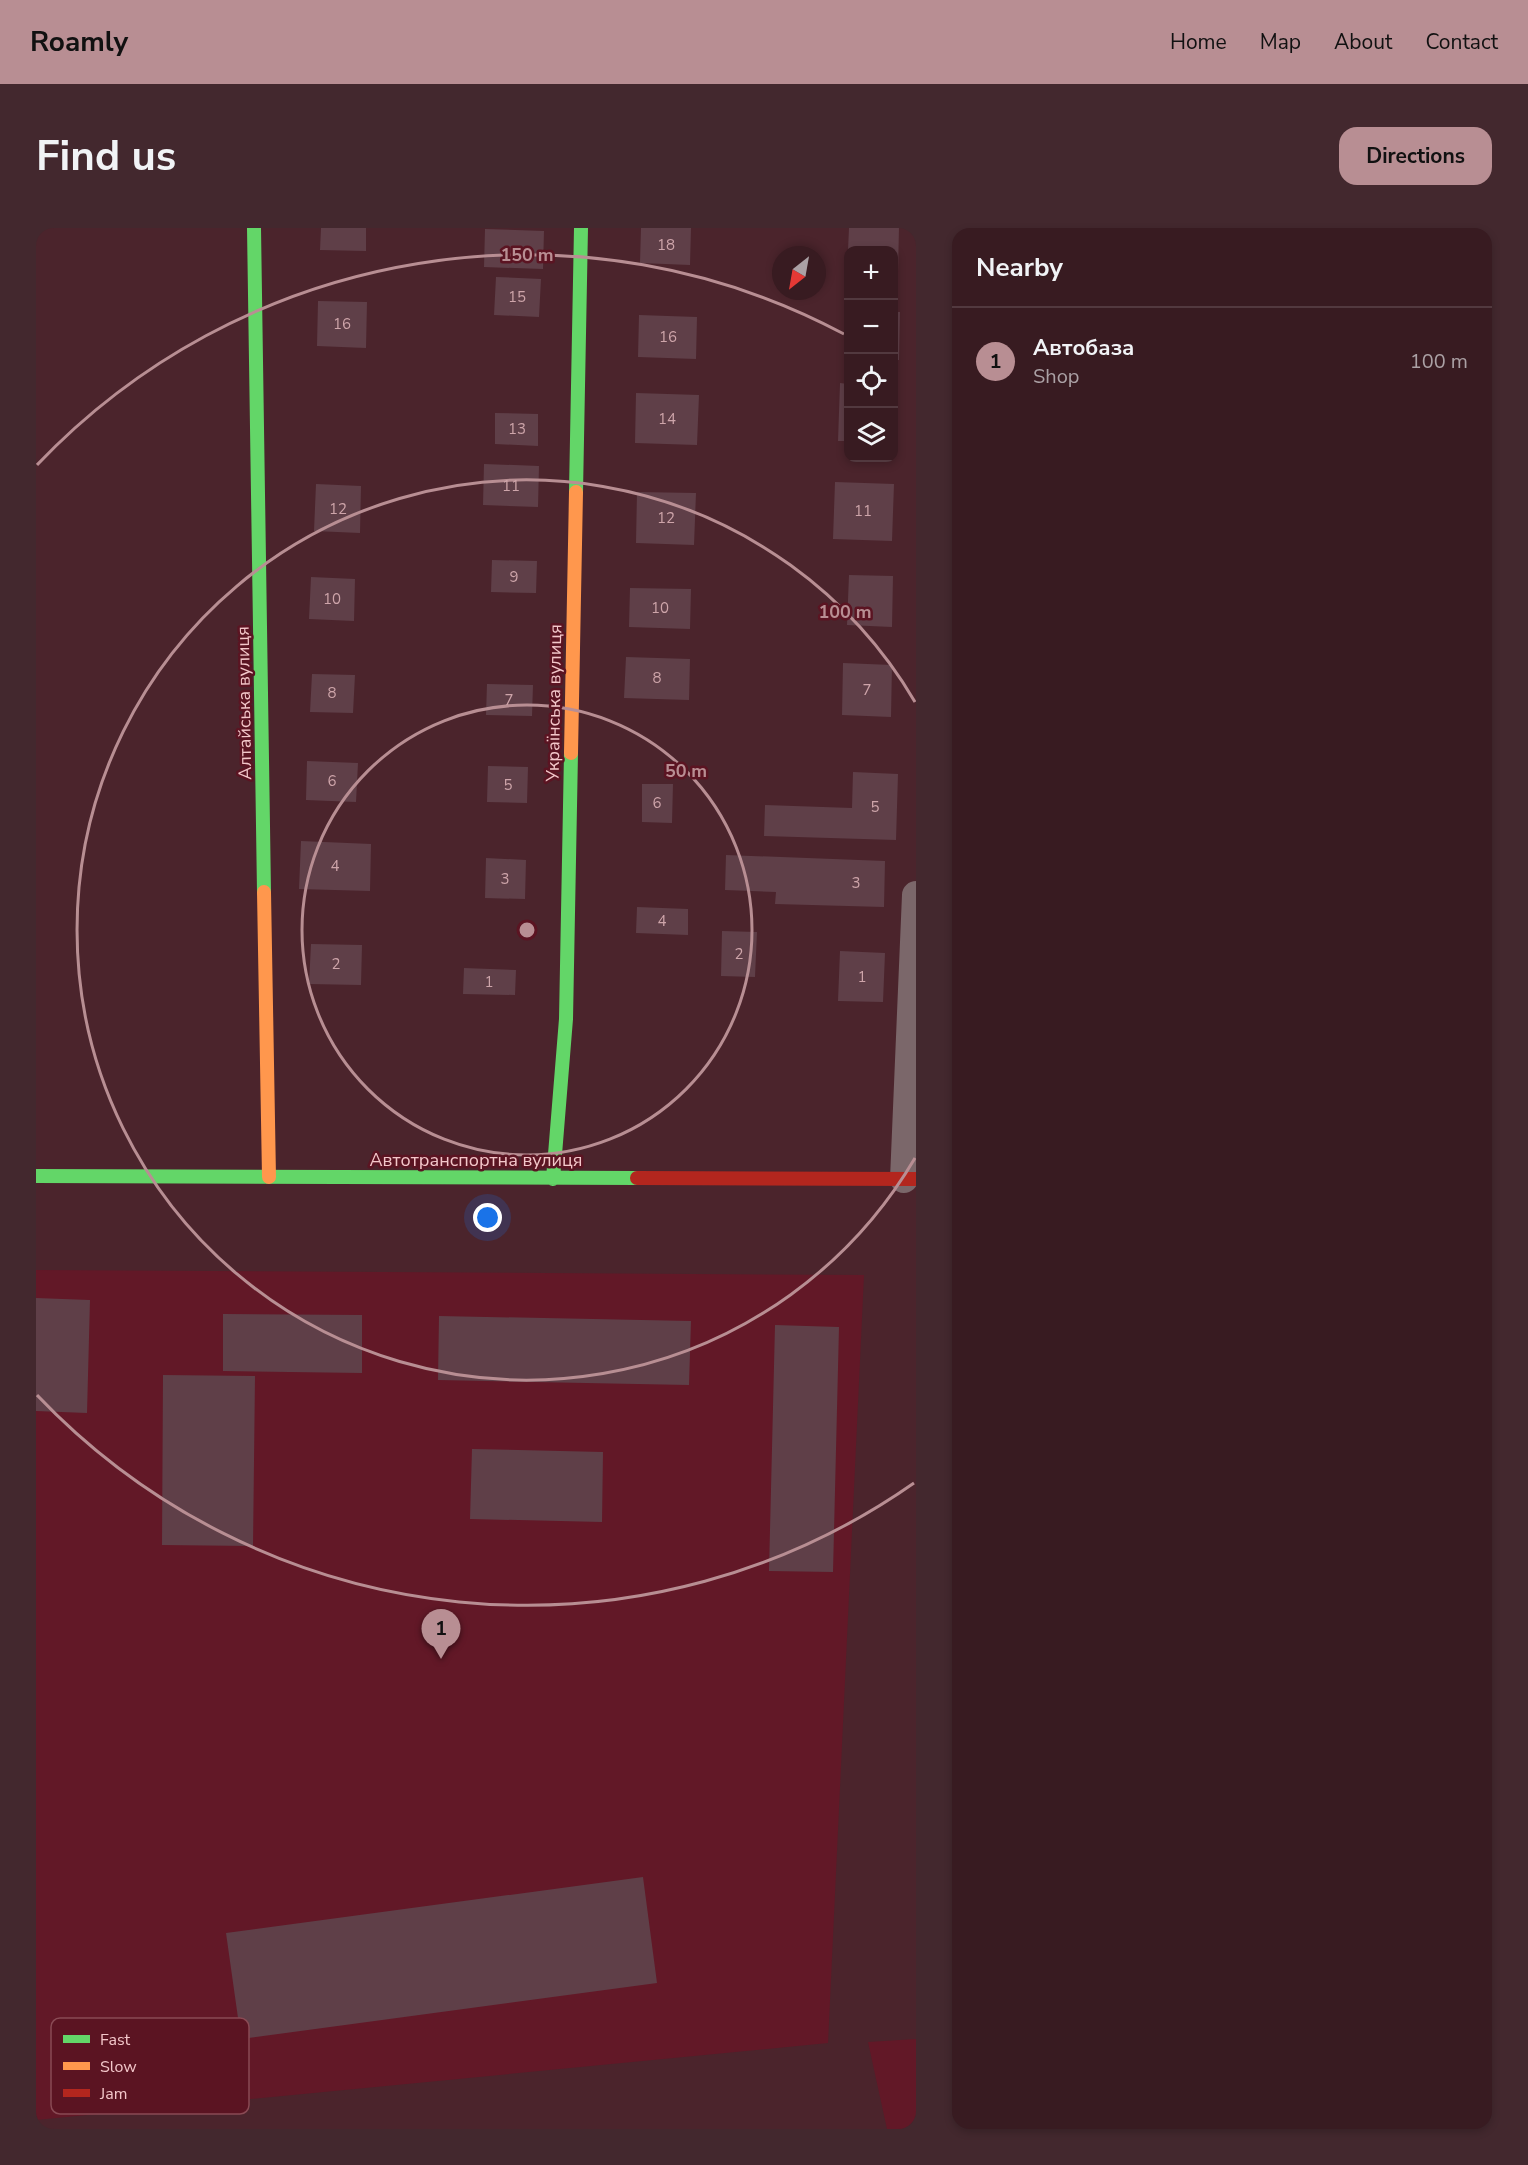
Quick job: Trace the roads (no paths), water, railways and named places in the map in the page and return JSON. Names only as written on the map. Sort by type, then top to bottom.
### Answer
[{"type":"street","name":"Алтайська вулиця","points":[[254,228],[269,1177]]},
{"type":"street","name":"Українська вулиця","points":[[553,1179],[566,1019],[581,228]]},
{"type":"street","points":[[910,1179],[916,895]]},
{"type":"street","name":"Автотранспортна вулиця","points":[[36,1176],[910,1179]]},
{"type":"place","name":"Автобаза","points":[[441,1659]]}]
